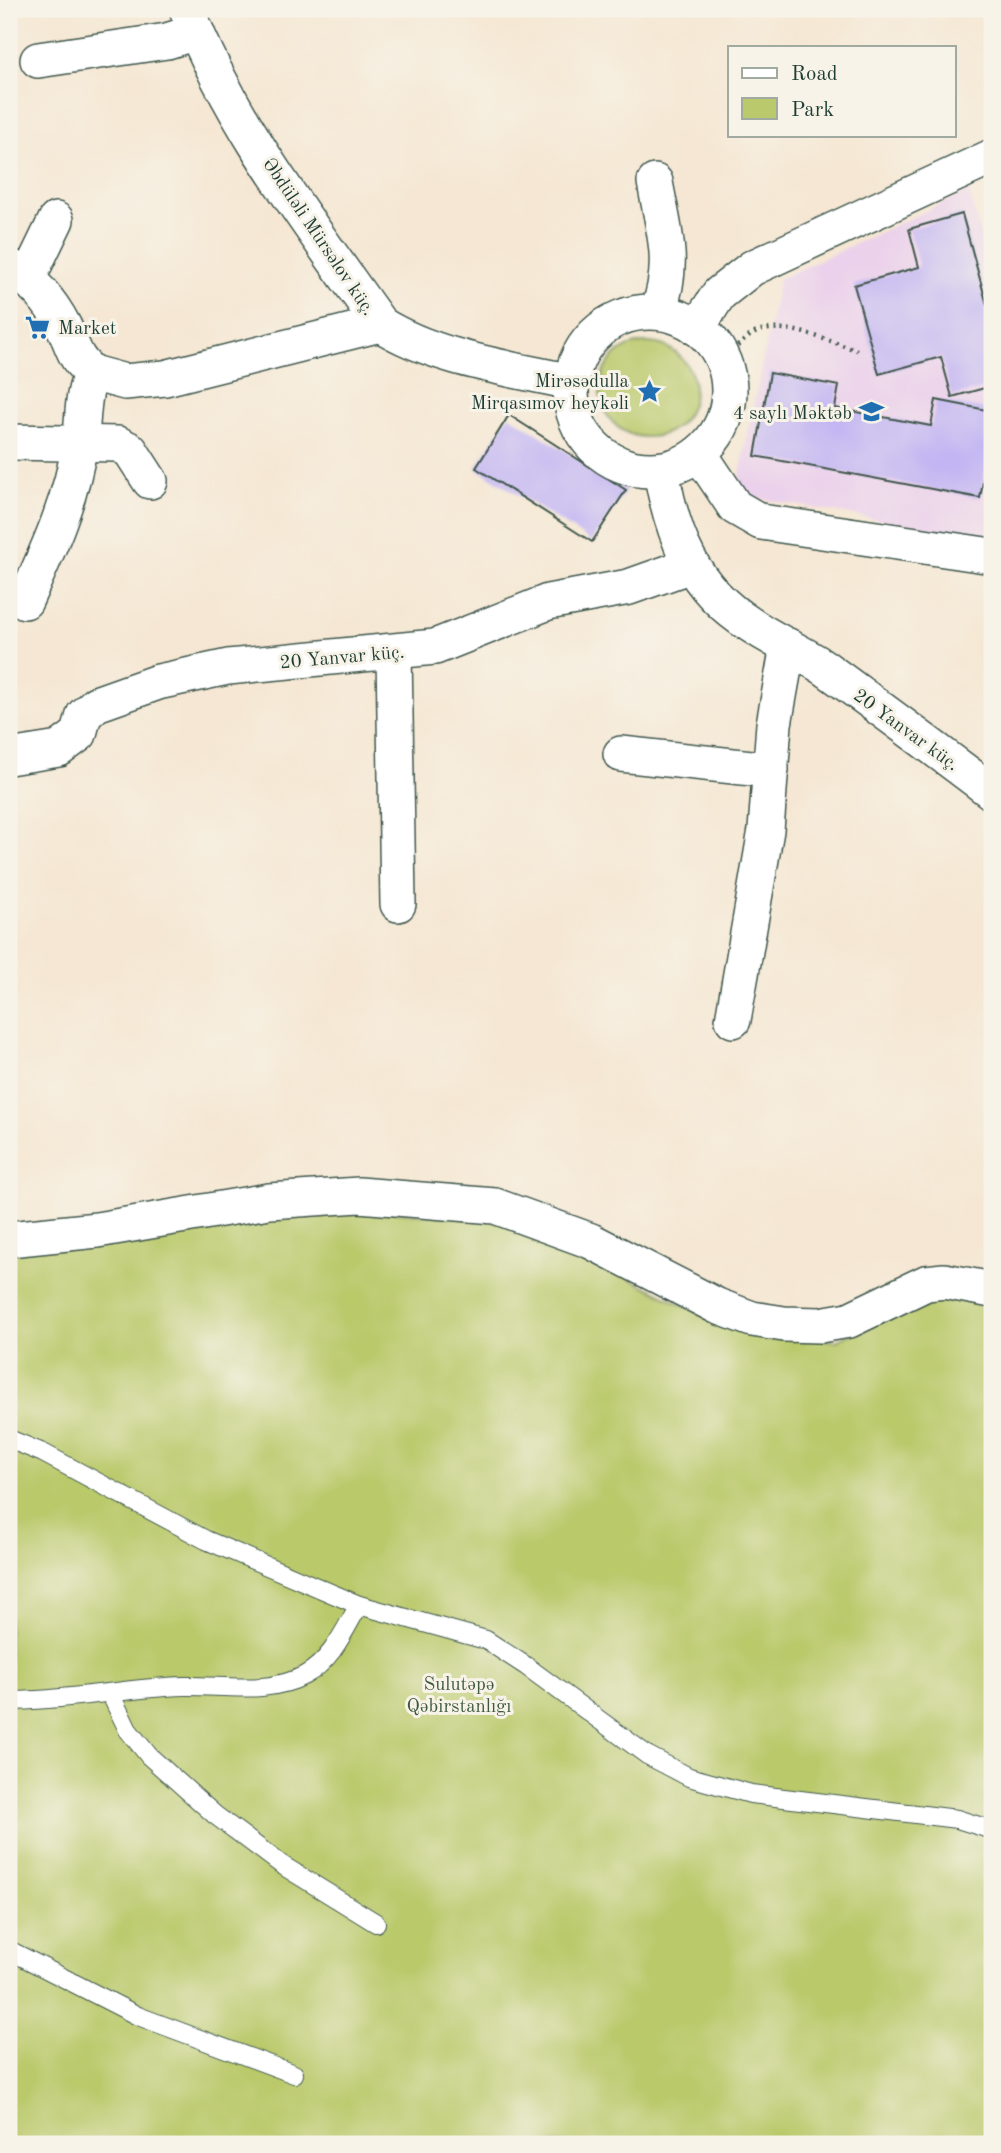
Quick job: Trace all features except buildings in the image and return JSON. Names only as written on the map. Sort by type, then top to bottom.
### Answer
[{"type":"street","points":[[37,60],[167,41],[191,20]]},
{"type":"street","name":"Əbdüləli Mürsəlov küç.","points":[[191,20],[274,171],[380,324],[396,334],[437,350],[571,382]]},
{"type":"street","points":[[697,328],[719,294],[752,268],[992,157]]},
{"type":"street","points":[[655,182],[670,267],[659,313]]},
{"type":"street","points":[[56,220],[18,272],[64,327],[72,352],[92,373],[125,382],[165,378],[380,324]]},
{"type":"street","points":[[659,313],[679,317],[697,328],[711,342],[722,360],[728,380],[723,420],[699,453],[681,464],[661,470],[641,470],[621,465],[603,455],[588,440],[577,423],[571,382],[576,362],[600,329],[628,316],[659,313]]},
{"type":"street","points":[[25,601],[58,527],[80,442],[85,387],[92,373]]},
{"type":"street","points":[[9,442],[118,444],[130,450],[150,481]]},
{"type":"street","points":[[699,453],[735,506],[761,522],[992,556]]},
{"type":"street","name":"20 Yanvar küç.","points":[[661,470],[669,516],[691,565],[729,610],[822,666],[992,792]]},
{"type":"street","name":"20 Yanvar küç.","points":[[9,757],[58,749],[79,734],[84,715],[96,704],[158,682],[228,667],[435,647],[548,602],[629,587],[691,565]]},
{"type":"street","points":[[733,1020],[759,877],[779,688],[788,646]]},
{"type":"street","points":[[394,652],[398,904]]},
{"type":"street","points":[[621,754],[771,770]]},
{"type":"street","points":[[9,1239],[97,1230],[269,1201],[373,1196],[495,1206],[591,1241],[717,1306],[752,1319],[820,1325],[849,1320],[926,1283],[944,1280],[992,1290]]},
{"type":"lane","points":[[9,1439],[43,1453],[206,1540],[359,1605],[486,1640],[647,1755],[689,1777],[751,1794],[957,1819],[992,1830]]},
{"type":"lane","points":[[9,1701],[184,1686],[243,1688],[278,1684],[303,1676],[328,1658],[359,1605]]},
{"type":"lane","points":[[110,1693],[128,1730],[149,1756],[215,1815],[282,1866],[376,1923]]},
{"type":"lane","points":[[9,1950],[138,2015],[294,2074]]},
{"type":"path","points":[[722,360],[753,334],[769,330],[783,329],[857,350]]},
{"type":"shaded area","name":"4 saylı Məktəb","points":[[969,191],[992,280],[992,541],[736,494],[779,279]]},
{"type":"green space","points":[[647,343],[665,347],[680,357],[690,372],[694,390],[690,408],[680,423],[665,433],[647,437],[629,433],[614,423],[604,408],[600,390],[604,372],[614,357],[629,347]]},
{"type":"green space","name":"Sulutəpə Qəbirstanlığı","points":[[388,1211],[519,1223],[731,1329],[836,1341],[938,1292],[992,1304],[992,2144],[9,2144],[9,1249],[294,1215]]},
{"type":"place","name":"Market","points":[[38,327]]},
{"type":"place","name":"Mirəsədulla Mirqasımov heykəli","points":[[649,391]]},
{"type":"place","name":"4 saylı Məktəb","points":[[872,412]]}]
